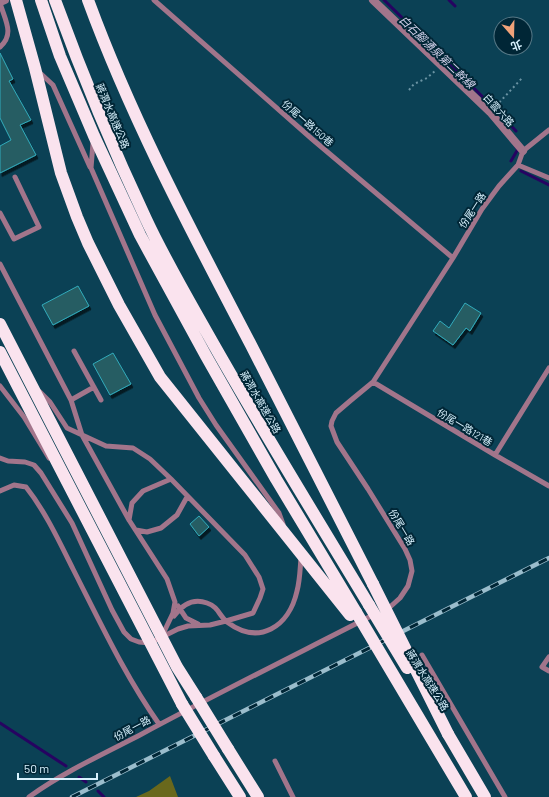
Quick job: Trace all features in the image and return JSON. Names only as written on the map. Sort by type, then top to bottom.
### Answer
[{"type":"highway","name":"蔣渭水高速公路","points":[[55,0],[106,132],[146,220],[198,317],[253,413],[485,797]]},
{"type":"highway","points":[[88,0],[99,30],[131,104],[176,202],[290,420],[448,734]]},
{"type":"highway","points":[[42,1],[60,56],[94,136],[140,235],[171,294],[353,614]]},
{"type":"highway","points":[[18,6],[61,173],[88,243],[119,305],[160,377],[286,536],[369,634],[466,797]]},
{"type":"highway","points":[[0,324],[177,667],[258,797]]},
{"type":"highway","points":[[0,352],[182,704],[240,797]]},
{"type":"highway","points":[[0,366],[40,428]]},
{"type":"street","points":[[0,3],[5,0]]},
{"type":"street","name":"白雲六路","points":[[373,0],[490,112],[523,151]]},
{"type":"lane","name":"份尾一路150巷","points":[[154,0],[312,139],[453,258]]},
{"type":"lane","points":[[0,3],[8,27],[8,38],[0,47]]},
{"type":"lane","points":[[35,68],[52,85],[144,290],[206,411],[280,513],[286,536]]},
{"type":"lane","points":[[523,151],[549,130]]},
{"type":"lane","points":[[90,168],[94,136]]},
{"type":"lane","name":"份尾一路","points":[[28,797],[159,724],[390,607],[400,598],[408,586],[412,572],[410,560],[405,549],[336,442],[331,426],[332,421],[336,413],[373,382],[453,258],[482,209],[499,186],[518,165],[523,151]]},
{"type":"lane","points":[[518,165],[549,178]]},
{"type":"lane","points":[[0,213],[14,239],[39,227],[15,177]]},
{"type":"lane","points":[[0,264],[71,400],[82,435],[129,520],[168,579],[175,602],[179,609],[186,618],[201,625]]},
{"type":"lane","points":[[74,351],[102,400]]},
{"type":"lane","points":[[495,455],[549,368]]},
{"type":"lane","name":"份尾一路121巷","points":[[373,382],[549,486]]},
{"type":"lane","points":[[0,458],[8,461],[25,462],[34,465],[41,473],[72,524],[112,610],[124,632],[131,639],[139,642],[150,643],[178,629],[188,626],[226,621],[253,613],[263,589],[259,576],[245,556],[171,479],[150,459],[133,448],[106,446],[67,428],[50,402],[32,385]]},
{"type":"lane","points":[[0,386],[24,417],[95,534]]},
{"type":"lane","points":[[71,400],[94,387]]},
{"type":"lane","points":[[129,520],[132,503],[143,491],[171,479]]},
{"type":"lane","points":[[0,491],[14,485],[26,487],[33,496],[62,547],[141,698],[159,724]]},
{"type":"lane","points":[[136,530],[147,532],[161,528],[177,515],[188,497]]},
{"type":"lane","points":[[162,637],[179,609],[190,602],[213,605],[219,610],[226,621],[247,632],[256,634],[268,631],[286,616],[292,605],[297,592],[302,555]]},
{"type":"lane","points":[[170,622],[175,602]]},
{"type":"lane","points":[[422,655],[505,797]]},
{"type":"lane","points":[[549,657],[542,667],[549,671]]},
{"type":"lane","points":[[275,761],[293,797]]},
{"type":"path","points":[[409,90],[414,84],[428,78],[442,65]]},
{"type":"path","points":[[490,112],[523,77]]},
{"type":"shaded area","points":[[170,776],[178,797],[136,797],[149,791]]},
{"type":"building","points":[[0,53],[13,79],[9,81],[31,120],[20,125],[36,155],[0,173],[0,146],[11,140],[0,118]]},
{"type":"building","points":[[78,286],[89,306],[53,325],[42,305]]},
{"type":"building","points":[[465,303],[481,313],[470,331],[466,328],[453,345],[433,331],[440,321],[449,328]]},
{"type":"building","points":[[113,353],[131,384],[110,395],[93,364]]},
{"type":"building","points":[[199,516],[209,527],[199,536],[190,524]]},
{"type":"waterway","name":"白石腳湧泉第二幹線","points":[[384,0],[490,104]]},
{"type":"waterway","points":[[449,0],[455,6]]},
{"type":"waterway","name":"白石腳湧泉第二幹線","points":[[498,112],[516,131]]},
{"type":"waterway","name":"白石腳湧泉第二幹線","points":[[511,161],[518,149],[516,147]]},
{"type":"waterway","name":"白石腳湧泉第二幹線","points":[[521,171],[549,185]]},
{"type":"waterway","points":[[0,723],[66,766]]},
{"type":"waterway","points":[[79,777],[86,782]]},
{"type":"waterway","points":[[98,791],[104,797]]},
{"type":"railway","points":[[72,797],[549,558]]}]
